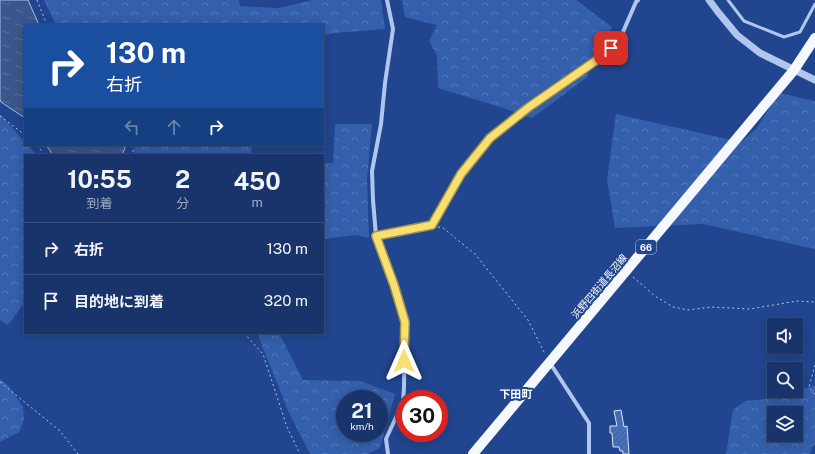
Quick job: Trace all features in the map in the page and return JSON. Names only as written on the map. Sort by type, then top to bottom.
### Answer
[{"type":"main road","name":"浜野四街道長沼線","points":[[473,454],[794,70],[815,38]]},
{"type":"street","points":[[387,0],[393,29],[385,83],[382,124],[372,170],[373,200],[376,236],[394,285],[405,322],[403,402],[386,439],[388,454]]},
{"type":"street","points":[[376,236],[432,225],[461,174],[490,138],[529,107],[604,55],[619,40],[638,0]]},
{"type":"street","points":[[709,0],[737,34],[760,53],[815,80]]},
{"type":"street","points":[[550,363],[589,423],[589,454]]},
{"type":"lane","points":[[728,0],[744,20],[784,37],[800,32],[815,4]]},
{"type":"path","points":[[37,0],[47,24]]},
{"type":"path","points":[[0,116],[24,134]]},
{"type":"path","points":[[37,146],[44,154]]},
{"type":"path","points":[[432,225],[443,228],[475,254],[528,320],[550,363]]},
{"type":"path","points":[[626,271],[654,296],[673,307],[688,310],[711,307],[750,309],[797,301],[815,302]]},
{"type":"path","points":[[245,334],[262,354],[287,427],[300,454]]},
{"type":"path","points":[[815,364],[809,387],[815,395]]},
{"type":"path","points":[[0,382],[60,430],[78,454]]},
{"type":"green space","points":[[44,0],[239,0],[240,6],[278,8],[313,0],[381,0],[385,29],[334,33],[324,36],[324,24],[56,24]]},
{"type":"green space","points":[[402,0],[576,0],[612,27],[586,78],[532,118],[438,88],[437,56],[429,41],[437,25],[405,17]]},
{"type":"green space","points":[[779,93],[815,101],[815,249],[703,224],[615,228],[607,180],[616,114],[741,142],[756,129]]},
{"type":"green space","points":[[0,114],[24,141],[24,146],[29,146],[35,154],[24,154],[24,303],[8,325],[0,320]]},
{"type":"green space","points":[[335,124],[372,124],[367,179],[369,238],[357,235],[324,239],[324,163],[333,163]]},
{"type":"green space","points":[[133,146],[252,146],[251,154],[135,154]]},
{"type":"green space","points":[[257,334],[280,334],[303,380],[360,381],[384,390],[336,390],[336,442],[382,442],[380,448],[367,454],[310,454],[289,413]]},
{"type":"green space","points":[[0,379],[9,386],[23,407],[24,420],[19,432],[0,442]]},
{"type":"green space","points":[[815,385],[815,444],[812,447],[810,454],[726,454],[733,410],[745,401],[803,398],[803,389]]},
{"type":"green space","points":[[388,391],[395,394],[388,419]]},
{"type":"water","points":[[0,0],[28,0],[39,24],[24,24],[24,117],[1,102]]},
{"type":"water","points":[[47,146],[124,146],[125,148],[122,154],[52,154]]},
{"type":"building","points":[[621,410],[624,427],[627,426],[629,454],[623,454],[623,451],[620,451],[619,447],[613,447],[612,433],[610,433],[610,426],[617,426],[614,411]]},
{"type":"district","name":"下田町","points":[[516,394]]},
{"type":"route","points":[[404,361],[405,322],[394,285],[376,236],[432,225],[461,174],[490,138],[529,107],[604,55],[611,48]]}]
